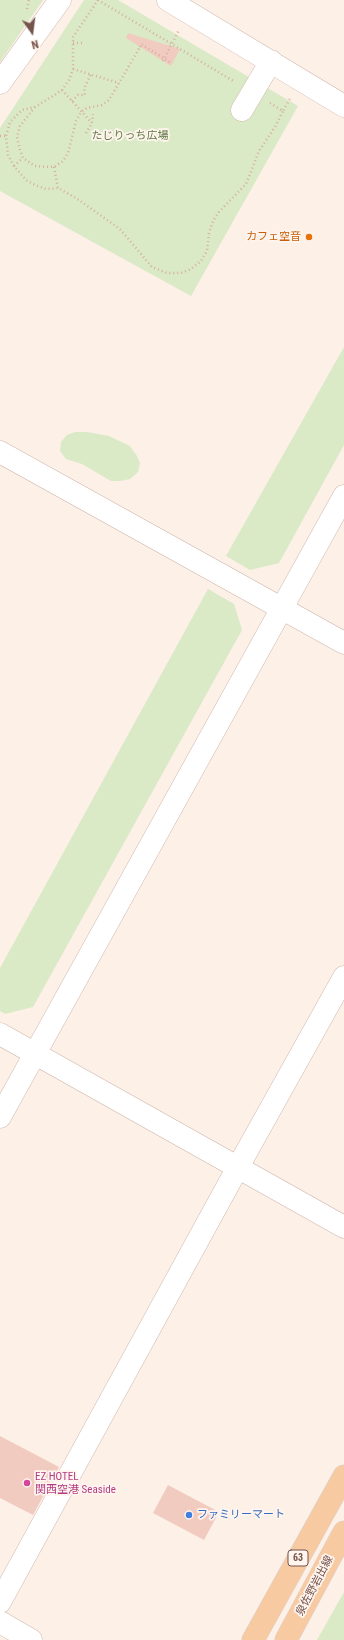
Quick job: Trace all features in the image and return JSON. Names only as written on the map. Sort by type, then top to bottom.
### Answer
[{"type":"main road","name":"63","points":[[253,1640],[344,1476]]},
{"type":"main road","name":"泉佐野岩出線","points":[[286,1640],[344,1532]]},
{"type":"street","points":[[0,83],[60,0]]},
{"type":"street","points":[[168,0],[344,106]]},
{"type":"street","points":[[247,101],[271,61]]},
{"type":"street","points":[[0,452],[344,643]]},
{"type":"street","points":[[0,1117],[344,496]]},
{"type":"street","points":[[0,1602],[238,1167],[344,977]]},
{"type":"street","points":[[0,1034],[344,1227]]},
{"type":"street","points":[[0,1622],[31,1640]]},
{"type":"path","points":[[283,111],[247,101],[171,45],[98,0],[73,37],[73,69],[69,80],[62,90],[54,96],[35,107],[22,110],[10,122],[6,136],[8,155],[14,166],[26,180],[46,189],[58,188],[76,198],[120,229],[152,267],[167,273],[181,273],[191,269],[202,260],[207,251],[209,233],[213,221],[219,212],[246,184],[259,151],[275,128],[292,95]]},
{"type":"path","points":[[162,61],[189,12]]},
{"type":"path","points":[[73,43],[84,43]]},
{"type":"path","points":[[35,107],[20,126],[17,137],[24,158],[35,166],[54,167],[63,161],[68,153],[76,121],[82,112],[87,108],[102,105],[109,100],[141,44],[171,63]]},
{"type":"path","points":[[73,69],[119,83]]},
{"type":"path","points":[[72,101],[78,95],[85,95],[84,89],[91,74]]},
{"type":"path","points":[[62,90],[92,124]]},
{"type":"path","points":[[86,133],[92,124],[94,114]]},
{"type":"path","points":[[0,136],[6,136]]},
{"type":"path","points":[[14,166],[24,158]]},
{"type":"path","points":[[54,167],[58,188]]},
{"type":"green space","points":[[0,0],[43,0],[0,62]]},
{"type":"green space","name":"たじりっち広場","points":[[84,0],[118,0],[298,106],[191,296],[0,191],[0,128]]},
{"type":"green space","points":[[344,347],[344,445],[279,563],[250,570],[226,556]]},
{"type":"green space","points":[[75,432],[87,432],[109,436],[130,446],[140,463],[138,472],[130,479],[111,481],[82,464],[66,459],[60,451],[61,442],[67,435]]},
{"type":"green space","points":[[208,589],[234,604],[242,630],[33,1007],[5,1014],[0,1011],[0,968]]},
{"type":"green space","points":[[344,1592],[344,1640],[317,1640]]},
{"type":"building","points":[[128,33],[180,49],[171,66],[126,38]]},
{"type":"building","name":"EZ HOTEL 関西空港 Seaside","points":[[0,1436],[59,1467],[33,1515],[0,1498]]},
{"type":"building","points":[[168,1485],[219,1512],[204,1540],[153,1513]]},
{"type":"place","name":"カフェ空音","points":[[309,237]]},
{"type":"place","name":"EZ HOTEL 関西空港 Seaside","points":[[27,1483]]},
{"type":"place","name":"ファミリーマート","points":[[189,1515]]}]
